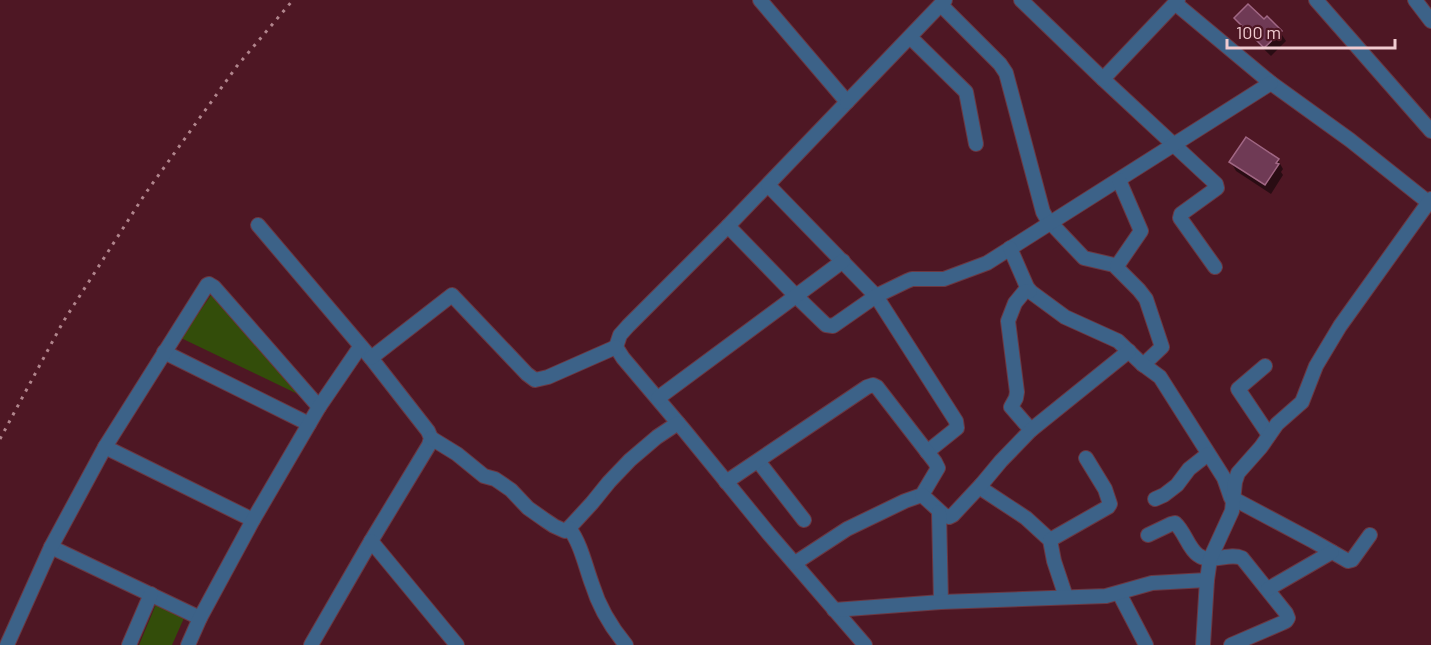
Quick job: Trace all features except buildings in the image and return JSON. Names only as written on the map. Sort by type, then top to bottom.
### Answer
[{"type":"street","points":[[760,0],[847,102]]},
{"type":"street","points":[[1021,0],[1218,186],[1181,214],[1180,218],[1215,267]]},
{"type":"street","points":[[1316,0],[1431,131]]},
{"type":"street","points":[[1415,0],[1431,21]]},
{"type":"street","points":[[1103,79],[1177,1],[1271,83],[1429,201],[1340,326],[1316,366],[1302,402],[1277,424],[1261,447],[1238,473],[1233,502],[1210,559],[1205,644]]},
{"type":"street","points":[[371,358],[450,295],[535,380],[548,377],[616,347],[623,331],[768,185],[943,2],[1004,69],[1043,212],[1050,224],[1084,258],[1117,266],[1146,298],[1161,349],[1143,364]]},
{"type":"street","points":[[910,37],[966,92],[976,144]]},
{"type":"street","points":[[728,226],[826,325],[833,326],[876,296],[912,279],[947,278],[987,263],[1271,83]]},
{"type":"street","points":[[1117,266],[1141,231],[1119,180]]},
{"type":"street","points":[[768,185],[876,296],[957,423],[957,428],[927,452]]},
{"type":"street","points":[[258,225],[371,358],[431,438],[457,454],[484,476],[495,479],[511,490],[528,508],[554,526],[567,530],[636,454],[678,423]]},
{"type":"street","points":[[1010,248],[1030,291],[1065,317],[1113,338],[1161,379],[1224,478],[1233,502],[1313,541],[1348,561],[1352,560],[1370,535]]},
{"type":"street","points":[[658,398],[843,261]]},
{"type":"street","points":[[7,645],[51,547],[105,447],[209,284],[319,407]]},
{"type":"street","points":[[1030,291],[1024,292],[1015,303],[1008,321],[1017,392],[1011,407],[1031,430]]},
{"type":"street","points":[[188,645],[200,618],[253,520],[309,423],[360,347]]},
{"type":"street","points":[[616,347],[726,482],[865,645]]},
{"type":"street","points":[[922,495],[946,517],[953,515],[1001,460],[1031,430],[1129,351]]},
{"type":"street","points":[[164,352],[309,423]]},
{"type":"street","points":[[1264,366],[1238,389],[1269,435]]},
{"type":"street","points":[[726,482],[871,385],[877,387],[938,467],[922,495],[847,529],[795,563]]},
{"type":"street","points":[[313,644],[431,438]]},
{"type":"street","points":[[105,447],[253,520]]},
{"type":"street","points":[[1155,499],[1177,485],[1189,469],[1208,454]]},
{"type":"street","points":[[1050,540],[1110,504],[1105,489],[1086,458]]},
{"type":"street","points":[[758,461],[804,520]]},
{"type":"street","points":[[981,485],[985,491],[1035,525],[1050,540],[1054,561],[1066,597]]},
{"type":"street","points":[[939,512],[941,602]]},
{"type":"street","points":[[1148,535],[1175,523],[1195,553],[1201,557],[1210,559],[1234,556],[1242,558],[1286,613],[1287,621],[1231,645]]},
{"type":"street","points":[[569,528],[577,539],[592,587],[605,616],[626,645]]},
{"type":"street","points":[[371,541],[457,645]]},
{"type":"street","points":[[51,547],[200,618]]},
{"type":"street","points":[[1268,589],[1332,552]]},
{"type":"street","points":[[834,610],[941,602],[1106,596],[1152,583],[1207,580]]},
{"type":"street","points":[[1119,593],[1146,645]]},
{"type":"street","points":[[129,645],[151,594]]},
{"type":"green space","points":[[216,288],[308,399],[181,338]]},
{"type":"green space","points":[[159,597],[188,609],[172,645],[139,645]]},
{"type":"railway","points":[[0,439],[63,322],[145,194],[237,66],[293,0]]}]
